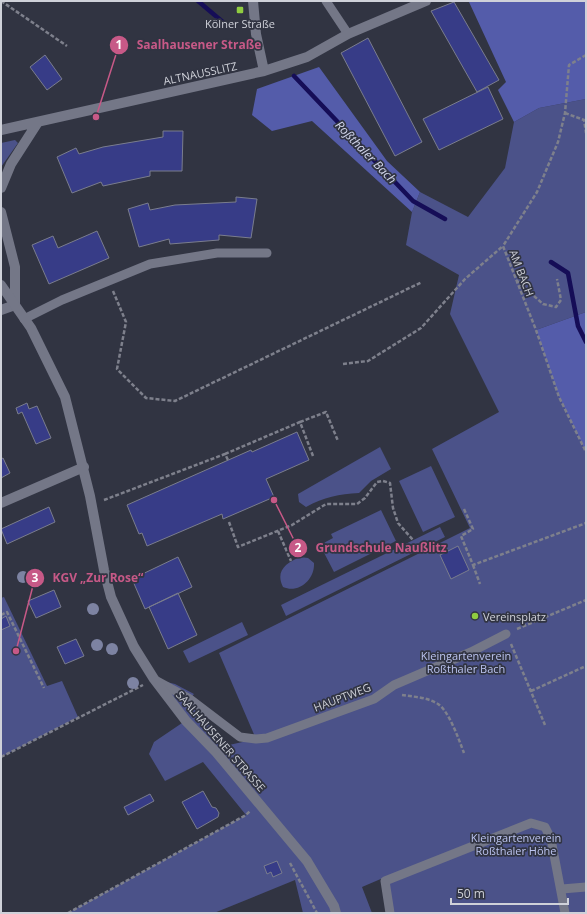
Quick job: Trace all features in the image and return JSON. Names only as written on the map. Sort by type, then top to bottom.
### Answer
[{"type":"street","points":[[253,1],[256,34],[264,71]]},
{"type":"street","name":"ALTNAUSSLITZ","points":[[1,130],[264,71],[307,57],[348,34],[426,1]]},
{"type":"street","points":[[1,188],[11,164],[38,122]]},
{"type":"street","points":[[1,212],[15,267],[15,305],[1,310]]},
{"type":"street","name":"SAALHAUSENER STRASSE","points":[[1,284],[24,318],[65,397],[84,467],[104,570],[111,597],[134,647],[154,679],[186,721],[216,752],[307,861],[334,906],[336,913]]},
{"type":"street","points":[[1,503],[84,467]]},
{"type":"lane","points":[[326,1],[348,34]]},
{"type":"lane","points":[[24,318],[150,264],[217,253],[267,253]]},
{"type":"lane","name":"HAUPTWEG","points":[[154,679],[190,699],[240,737],[256,739],[267,738],[374,699],[394,685],[471,652],[506,634]]},
{"type":"lane","points":[[390,913],[385,881],[531,823],[545,827],[551,839],[562,889],[565,913]]},
{"type":"lane","points":[[562,889],[586,887]]},
{"type":"path","points":[[1,1],[67,46]]},
{"type":"path","name":"AM BACH","points":[[586,55],[569,65],[565,113],[558,142],[537,192],[503,246],[536,330],[558,397],[586,452]]},
{"type":"path","points":[[565,113],[584,120],[586,133]]},
{"type":"path","points":[[343,364],[368,361],[421,328],[465,279],[503,246]]},
{"type":"path","points":[[516,279],[543,304],[556,307],[561,300],[557,279]]},
{"type":"path","points":[[109,281],[126,322],[117,369],[146,398],[175,402],[422,282]]},
{"type":"path","points":[[92,505],[225,454],[326,412],[338,441]]},
{"type":"path","points":[[300,422],[313,456]]},
{"type":"path","points":[[225,454],[228,460]]},
{"type":"path","points":[[229,522],[238,547],[292,525],[326,504],[357,504],[365,498],[377,482],[383,481],[390,483],[393,508],[398,523],[413,540]]},
{"type":"path","points":[[464,509],[473,529],[461,536],[480,584]]},
{"type":"path","points":[[473,565],[586,523]]},
{"type":"path","points":[[278,530],[291,561]]},
{"type":"path","points":[[545,725],[506,634],[586,600]]},
{"type":"path","points":[[1,615],[7,612],[44,688]]},
{"type":"path","points":[[531,691],[586,666]]},
{"type":"path","points":[[1,757],[154,679]]},
{"type":"path","points":[[400,694],[425,698],[439,705],[449,718],[464,753]]},
{"type":"path","points":[[68,913],[246,815],[253,808]]},
{"type":"green space","points":[[586,99],[586,312],[536,330],[559,397],[586,452],[586,913],[390,913],[383,878],[362,887],[372,913],[303,913],[295,880],[214,913],[68,913],[246,815],[203,762],[165,781],[149,754],[154,742],[185,721],[154,679],[175,684],[194,694],[187,702],[229,745],[256,739],[219,653],[470,528],[432,449],[499,412],[450,314],[459,275],[406,245],[412,212],[420,192],[468,217],[505,168],[514,122],[539,108]]},
{"type":"green space","points":[[15,140],[18,143],[1,167],[1,143]]},
{"type":"green space","points":[[380,447],[391,469],[371,481],[359,493],[332,497],[306,507],[299,502],[298,494]]},
{"type":"green space","points":[[431,466],[455,517],[423,532],[399,481]]},
{"type":"green space","points":[[381,510],[396,541],[334,572],[320,545],[333,538],[331,534]]},
{"type":"green space","points":[[440,527],[445,537],[286,616],[281,605]]},
{"type":"green space","points":[[300,557],[308,558],[314,563],[312,574],[305,584],[300,587],[289,589],[283,587],[280,576],[283,568],[290,562]]},
{"type":"green space","points":[[4,597],[47,686],[62,681],[78,717],[1,757],[1,598]]},
{"type":"green space","points":[[242,622],[248,635],[189,663],[183,651]]},
{"type":"shaded area","points":[[586,1],[586,99],[539,108],[514,122],[498,90],[506,82],[469,2]]},
{"type":"shaded area","points":[[319,67],[387,161],[420,192],[412,212],[312,121],[272,131],[252,115],[257,89]]},
{"type":"shaded area","points":[[586,312],[586,452],[559,397],[536,330]]},
{"type":"building","points":[[454,2],[499,80],[477,92],[431,11]]},
{"type":"building","points":[[368,38],[422,142],[395,156],[341,53]]},
{"type":"building","points":[[45,55],[62,79],[47,90],[30,67]]},
{"type":"building","points":[[488,87],[503,119],[439,150],[423,119]]},
{"type":"building","points":[[163,131],[183,131],[182,171],[150,171],[150,176],[103,186],[101,182],[72,193],[57,157],[76,148],[79,154],[103,147],[163,137]]},
{"type":"building","points":[[236,197],[257,199],[251,238],[219,235],[219,240],[170,244],[169,239],[139,247],[128,209],[148,203],[150,210],[175,205],[236,202]]},
{"type":"building","points":[[97,231],[109,258],[49,284],[32,245],[53,236],[58,248]]},
{"type":"building","points":[[27,403],[29,409],[37,406],[51,438],[36,444],[22,412],[18,414],[16,408]]},
{"type":"building","points":[[297,432],[309,460],[266,479],[274,497],[223,519],[222,514],[147,546],[142,533],[139,534],[127,505],[251,450],[252,452]]},
{"type":"building","points":[[3,458],[10,473],[1,478],[1,459]]},
{"type":"building","points":[[49,507],[55,522],[7,544],[1,529]]},
{"type":"building","points":[[458,546],[469,570],[451,579],[440,555]]},
{"type":"building","points":[[178,557],[192,587],[145,609],[132,579]]},
{"type":"building","points":[[54,590],[61,607],[36,618],[28,601]]},
{"type":"building","points":[[178,593],[197,635],[168,649],[149,607]]},
{"type":"building","points":[[6,616],[10,626],[1,630],[1,619]]},
{"type":"building","points":[[76,639],[84,656],[65,664],[57,647]]},
{"type":"building","points":[[203,791],[212,807],[216,808],[219,813],[218,817],[197,829],[182,802]]},
{"type":"building","points":[[150,794],[154,801],[128,815],[124,807]]},
{"type":"building","points":[[277,861],[282,873],[273,877],[271,872],[267,874],[264,866]]},
{"type":"waterway","name":"Roßthaler Bach","points":[[198,1],[224,23]]},
{"type":"waterway","name":"Roßthaler Bach","points":[[294,76],[413,201],[445,219]]},
{"type":"waterway","name":"Roßthaler Bach","points":[[551,262],[568,273],[578,326],[586,342]]},
{"type":"place","name":"Kölner Straße","points":[[240,10]]},
{"type":"place","name":"Saalhausener Straße","points":[[96,117]]},
{"type":"place","name":"Grundschule Naußlitz","points":[[274,500]]},
{"type":"place","name":"Vereinsplatz","points":[[475,616]]},
{"type":"place","name":"KGV „Zur Rose“","points":[[16,651]]},
{"type":"park label","name":"Kleingartenverein Roßthaler Bach","points":[[466,661]]},
{"type":"park label","name":"Kleingartenverein Roßthaler Höhe","points":[[516,843]]}]
